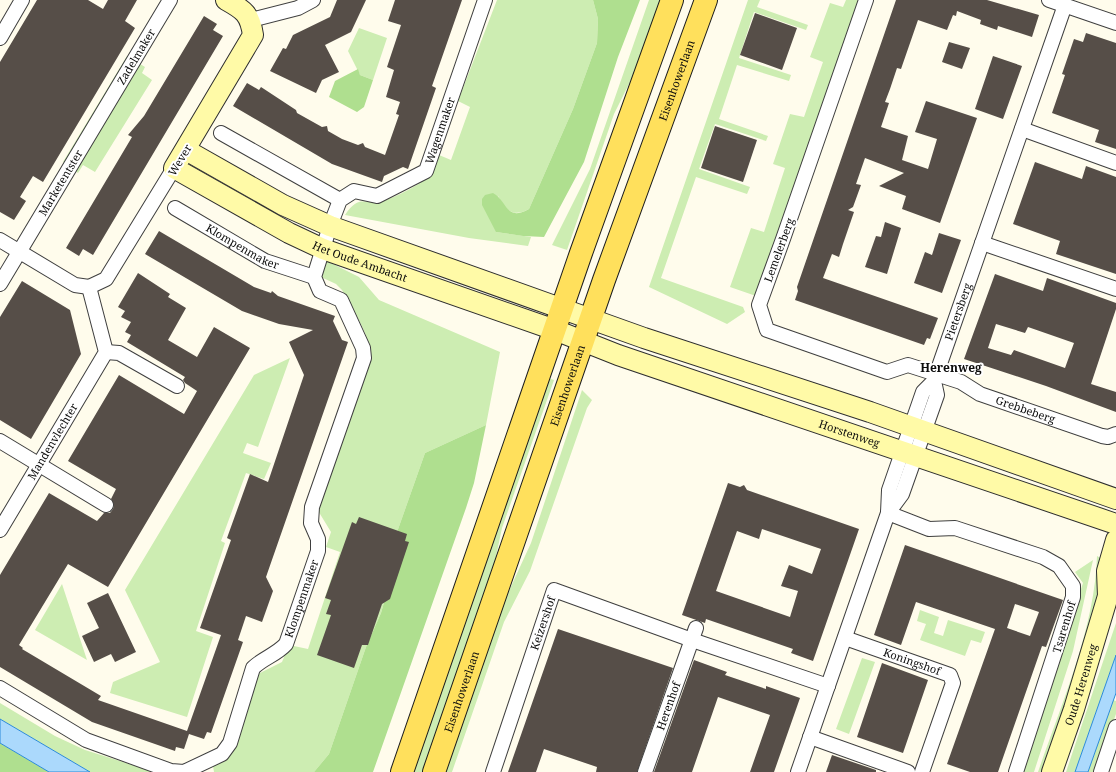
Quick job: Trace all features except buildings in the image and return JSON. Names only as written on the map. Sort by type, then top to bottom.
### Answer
[{"type":"main road","points":[[402,772],[555,330],[672,0]]},
{"type":"main road","name":"Eisenhowerlaan","points":[[434,772],[592,319],[604,280],[706,0]]},
{"type":"street","points":[[0,38],[22,0]]},
{"type":"street","name":"Zadelmaker","points":[[102,114],[170,0]]},
{"type":"street","points":[[226,0],[239,8],[251,20],[298,8],[313,0]]},
{"type":"street","name":"Wagenmaker","points":[[340,200],[354,191],[377,196],[426,171],[485,0]]},
{"type":"street","name":"Lemelerberg","points":[[866,0],[784,239],[758,304],[767,330],[887,372],[908,365],[936,378]]},
{"type":"street","points":[[1049,0],[1116,24]]},
{"type":"street","name":"Pietersberg","points":[[909,455],[917,429],[937,395],[936,378],[1065,5]]},
{"type":"street","name":"Wever","points":[[89,287],[106,279],[186,150],[253,35],[251,20]]},
{"type":"street","name":"Marketentster","points":[[0,284],[102,114]]},
{"type":"street","points":[[1022,129],[1116,162]]},
{"type":"street","points":[[221,133],[340,200],[314,277]]},
{"type":"street","name":"Het Oude Ambacht","points":[[186,150],[283,205],[330,226],[592,319]]},
{"type":"street","name":"Het Oude Ambacht","points":[[174,168],[289,233],[323,250],[555,330],[584,342]]},
{"type":"street","name":"Klompenmaker","points":[[0,688],[86,740],[171,772],[184,772],[222,754],[230,743],[253,668],[259,662],[279,652],[286,644],[318,551],[318,539],[311,523],[312,507],[364,358],[363,348],[341,300],[320,291],[314,277],[265,261],[175,208]]},
{"type":"street","points":[[0,240],[75,285],[89,287],[106,352],[119,353],[177,386]]},
{"type":"street","points":[[982,243],[1116,289]]},
{"type":"street","points":[[592,319],[917,429],[1116,499]]},
{"type":"street","name":"Horstenweg","points":[[584,342],[909,455],[1116,524]]},
{"type":"street","name":"Mandenvlechter","points":[[0,530],[106,352]]},
{"type":"street","name":"Grebbeberg","points":[[936,378],[960,382],[980,394],[1095,434],[1108,437],[1116,434]]},
{"type":"street","points":[[0,441],[106,505]]},
{"type":"street","points":[[798,772],[888,513],[890,490],[909,455]]},
{"type":"street","name":"Tsarenhof","points":[[888,513],[929,529],[955,528],[1043,557],[1059,566],[1073,586],[1073,597],[1016,772]]},
{"type":"street","name":"Oude Herenweg","points":[[1052,772],[1112,590],[1107,571],[1116,540]]},
{"type":"street","name":"Keizershof","points":[[493,772],[554,590],[694,634],[828,686]]},
{"type":"street","name":"Herenhof","points":[[645,772],[694,634]]},
{"type":"street","name":"Koningshof","points":[[845,638],[950,675],[953,683],[922,772]]},
{"type":"street","points":[[1101,772],[1116,727]]},
{"type":"street","points":[[810,737],[908,772]]},
{"type":"green space","points":[[497,0],[593,0],[598,19],[597,43],[573,109],[529,209],[523,212],[514,213],[507,209],[498,196],[496,232],[531,237],[528,246],[469,238],[345,215],[350,208],[359,202],[383,201],[414,187],[425,179],[432,171],[439,155],[451,160],[470,107],[458,101]]},
{"type":"green space","points":[[593,0],[640,0],[618,57],[584,162],[544,237],[496,232],[482,205],[482,199],[485,195],[493,193],[511,212],[521,212],[529,209],[573,109],[597,43],[598,19]]},
{"type":"green space","points":[[649,0],[662,0],[642,58],[614,114],[567,250],[552,245],[590,169]]},
{"type":"green space","points":[[748,0],[760,0],[757,7],[808,25],[806,30],[754,12],[739,58],[791,75],[789,81],[737,65],[719,119],[768,136],[766,141],[715,124],[699,169],[750,187],[747,194],[696,177],[661,278],[743,307],[745,312],[727,324],[649,287]]},
{"type":"green space","points":[[846,0],[859,0],[756,296],[730,287],[751,228],[764,232],[785,168],[773,164],[790,114],[804,117],[823,62],[810,57],[830,3],[843,7]]},
{"type":"green space","points":[[359,28],[387,38],[373,80],[360,75],[348,51]]},
{"type":"green space","points":[[127,56],[145,67],[142,73],[152,80],[95,172],[83,165],[78,173],[63,162]]},
{"type":"green space","points":[[358,69],[360,75],[373,80],[364,107],[357,112],[329,97],[335,81]]},
{"type":"green space","points":[[327,261],[359,277],[379,300],[500,352],[486,425],[425,453],[396,535],[387,592],[381,613],[366,647],[329,754],[314,772],[214,772],[213,766],[228,755],[258,674],[282,662],[289,645],[308,649],[340,552],[326,547],[331,532],[317,509],[370,361],[370,353],[366,334],[342,290],[336,284],[321,277]]},
{"type":"green space","points":[[290,358],[258,447],[247,443],[243,453],[271,463],[264,479],[246,473],[221,541],[225,543],[196,631],[213,637],[187,717],[110,693],[113,682],[160,662],[125,590],[254,375]]},
{"type":"green space","points":[[548,378],[554,380],[502,528],[490,585],[425,772],[410,772]]},
{"type":"green space","points":[[582,390],[592,400],[587,408],[530,571],[504,622],[452,772],[442,772],[496,619],[531,543]]},
{"type":"green space","points":[[486,425],[474,483],[466,508],[373,772],[314,772],[329,754],[366,647],[381,613],[387,592],[396,535],[425,453]]},
{"type":"green space","points":[[1097,556],[1104,560],[1091,626],[1044,772],[1038,772],[1084,638],[1095,583]]},
{"type":"green space","points":[[1093,560],[1073,651],[1034,772],[1020,772],[1083,583],[1075,572]]},
{"type":"green space","points":[[62,584],[87,660],[35,630]]},
{"type":"green space","points":[[920,610],[939,617],[934,633],[943,636],[948,620],[985,632],[981,643],[971,640],[965,656],[920,640],[926,624],[917,621]]},
{"type":"green space","points":[[1116,623],[1116,655],[1075,772],[1066,772]]},
{"type":"green space","points":[[862,658],[875,662],[849,734],[836,729]]},
{"type":"green space","points":[[1113,700],[1116,701],[1116,714],[1095,772],[1088,772]]},
{"type":"green space","points":[[0,703],[55,736],[85,750],[155,772],[90,772],[0,719]]},
{"type":"green space","points":[[0,743],[5,746],[49,772],[0,772]]},
{"type":"water","points":[[1116,655],[1116,693],[1088,772],[1075,772]]},
{"type":"water","points":[[0,719],[90,772],[49,772],[0,743]]},
{"type":"district","name":"Herenweg","points":[[951,368]]}]
